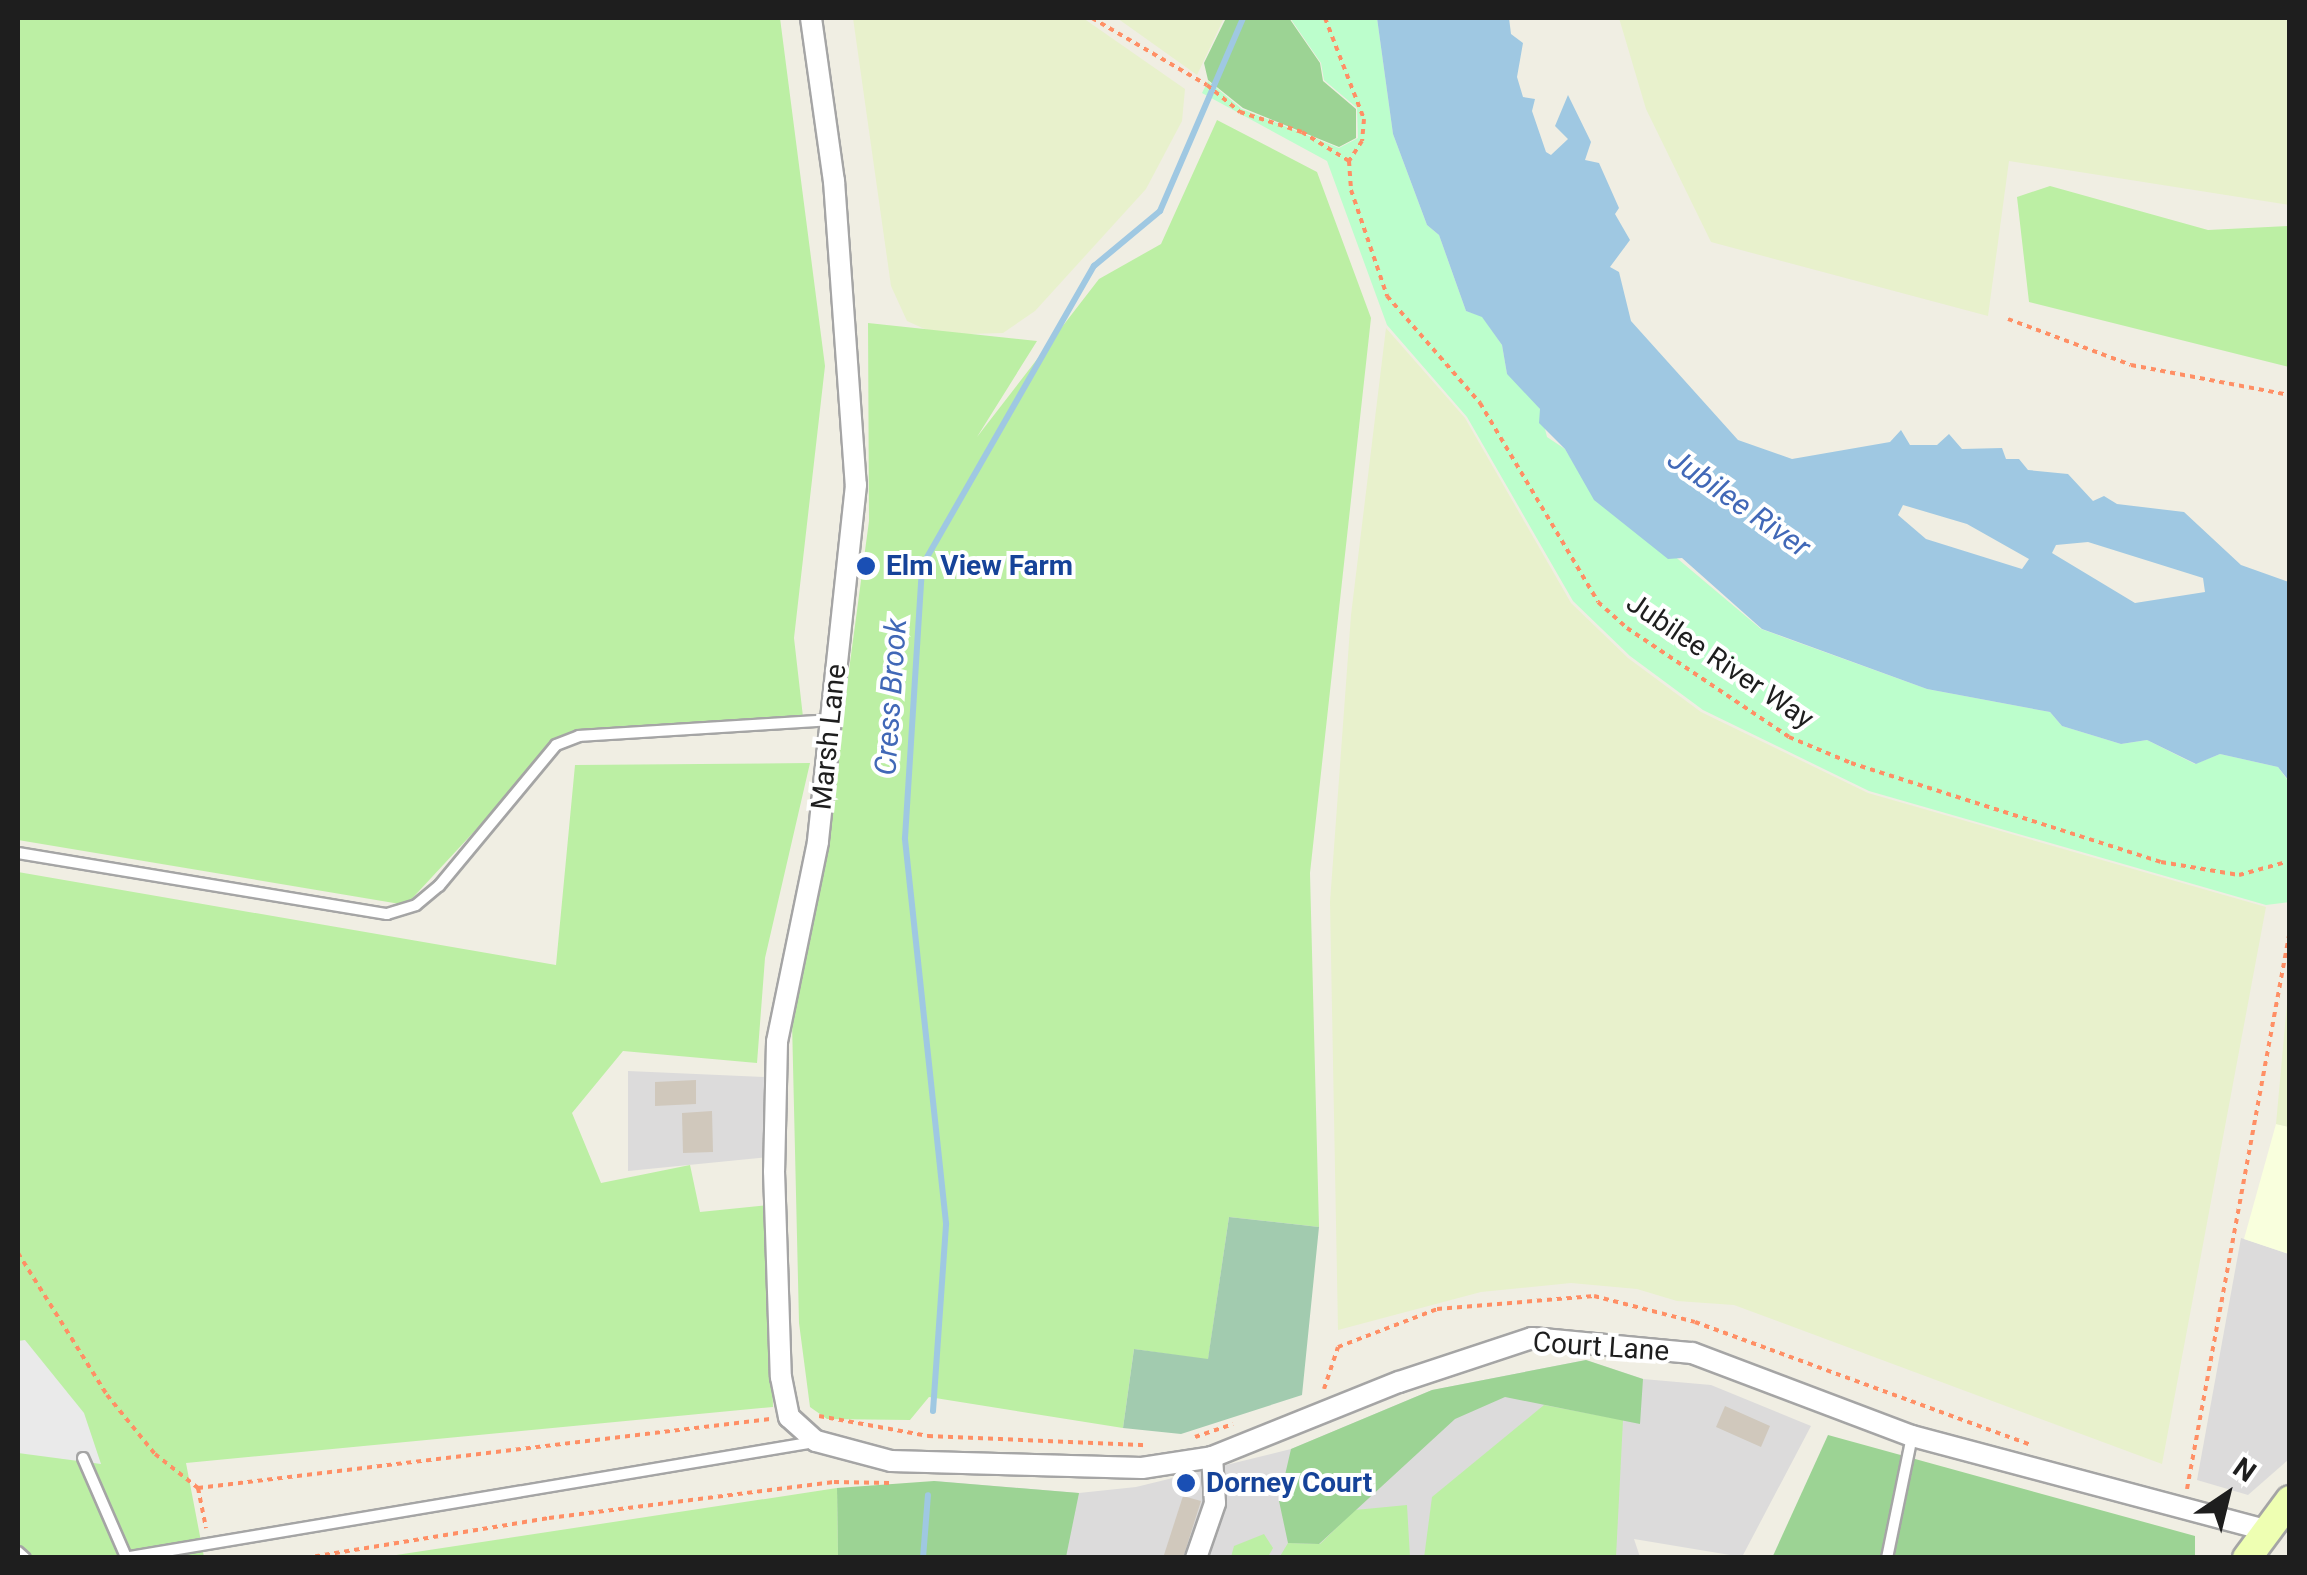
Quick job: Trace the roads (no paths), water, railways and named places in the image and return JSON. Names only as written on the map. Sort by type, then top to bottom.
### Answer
[{"type":"main road","points":[[2247,1558],[2262,1529],[2290,1500]]},
{"type":"street","name":"Marsh Lane","points":[[811,18],[834,181],[856,485],[818,842],[776,1042],[774,1171],[781,1377],[789,1417],[816,1441]]},
{"type":"street","name":"Court Lane","points":[[816,1441],[891,1461],[1142,1468],[1212,1457],[1532,1338],[1692,1353],[1912,1436],[2182,1513],[2262,1529]]},
{"type":"street","points":[[1196,1558],[1215,1503],[1212,1457]]},
{"type":"lane","points":[[18,854],[387,914],[416,905],[439,886],[556,745],[579,736],[831,720]]},
{"type":"lane","points":[[1887,1558],[1912,1436]]},
{"type":"lane","points":[[84,1458],[125,1557],[816,1441]]},
{"type":"lane","points":[[18,1552],[25,1558]]},
{"type":"water","name":"Jubilee River","points":[[1377,18],[1509,18],[1511,34],[1523,43],[1517,77],[1523,97],[1535,99],[1532,111],[1546,152],[1551,155],[1568,139],[1555,126],[1568,95],[1591,142],[1585,160],[1599,163],[1619,208],[1615,214],[1630,240],[1610,267],[1619,272],[1631,321],[1738,440],[1792,459],[1890,442],[1901,430],[1910,445],[1937,445],[1949,434],[1962,449],[2002,448],[2006,459],[2019,459],[2028,470],[2068,474],[2093,501],[2104,496],[2117,504],[2184,512],[2241,565],[2289,582],[2289,781],[2278,767],[2220,754],[2196,764],[2147,740],[2121,744],[2062,726],[2050,712],[1927,689],[1762,629],[1682,558],[1668,559],[1594,500],[1565,449],[1539,423],[1540,409],[1507,374],[1502,345],[1482,317],[1466,311],[1439,235],[1427,225],[1393,134]],"holes":[[[1903,505],[1967,524],[2029,559],[2022,569],[1926,539],[1898,515]],[[2088,542],[2203,578],[2205,592],[2135,603],[2052,553],[2056,545]]]},
{"type":"waterway","name":"Cress Brook","points":[[933,1411],[946,1223],[905,838],[922,566],[1094,266],[1160,211],[1243,18]]},
{"type":"waterway","name":"Cress Brook","points":[[923,1558],[928,1495]]},
{"type":"place","name":"Elm View Farm","points":[[866,566]]},
{"type":"place","name":"Dorney Court","points":[[1186,1483]]}]
